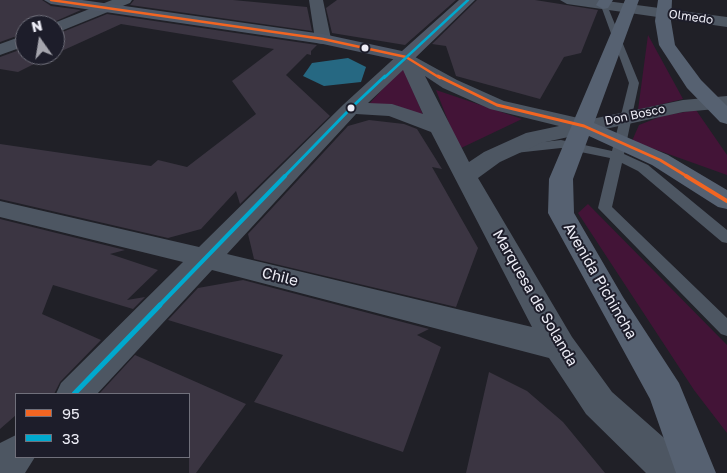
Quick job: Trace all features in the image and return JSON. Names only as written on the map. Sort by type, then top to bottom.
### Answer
[{"type":"main road","name":"Avenida Pichincha","points":[[632,0],[561,179],[561,213],[612,305],[666,394],[696,473]]},
{"type":"main road","points":[[666,0],[663,21],[667,45],[694,84],[727,118]]},
{"type":"main road","points":[[584,126],[619,149],[660,160],[727,201]]},
{"type":"street","points":[[52,0],[323,40],[406,57],[450,84],[497,105],[584,126]]},
{"type":"street","points":[[65,24],[125,0]]},
{"type":"street","points":[[316,0],[323,40]]},
{"type":"street","points":[[75,393],[351,108],[468,0]]},
{"type":"street","name":"Olmedo","points":[[566,0],[604,2],[727,22]]},
{"type":"street","points":[[0,50],[15,44]]},
{"type":"street","name":"Marquesa de Solanda","points":[[406,57],[465,176],[560,347],[599,403],[674,473]]},
{"type":"street","name":"Don Bosco","points":[[465,176],[492,156],[534,138],[692,104],[727,102]]},
{"type":"street","points":[[351,108],[392,110],[440,128]]},
{"type":"street","name":"Chile","points":[[0,209],[560,347]]},
{"type":"street","points":[[0,471],[15,455]]},
{"type":"lane","points":[[604,2],[634,83],[605,208],[727,329]]},
{"type":"lane","points":[[507,151],[528,146],[561,144],[619,149],[727,238]]},
{"type":"shaded area","points":[[648,35],[683,99],[638,110]]},
{"type":"shaded area","points":[[403,67],[424,117],[395,105],[369,104]]},
{"type":"shaded area","points":[[436,90],[522,119],[459,149]]},
{"type":"shaded area","points":[[696,110],[727,155],[727,175],[632,141],[639,125],[662,116]]},
{"type":"shaded area","points":[[588,204],[727,345],[727,433],[694,390],[578,213]]},
{"type":"water","points":[[348,58],[366,67],[361,82],[324,86],[303,76],[312,63]]},
{"type":"building","points":[[0,0],[42,0],[51,6],[81,10],[65,17],[65,15],[15,15],[15,37],[0,42]]},
{"type":"building","points":[[134,0],[233,0],[307,7],[312,31],[130,5]]},
{"type":"building","points":[[337,0],[456,0],[405,45],[332,33],[326,8]]},
{"type":"building","points":[[477,0],[535,0],[598,10],[581,53],[564,57],[540,99],[456,76],[446,46],[432,44]]},
{"type":"building","points":[[107,14],[317,45],[311,51],[311,55],[307,54],[286,75],[330,116],[240,204],[236,191],[201,229],[168,238],[0,199],[0,144],[151,166],[158,160],[187,167],[256,114],[232,81],[274,49],[121,24],[65,49],[65,31]]},
{"type":"building","points":[[15,52],[15,65],[32,65],[18,72],[0,69],[0,57]]},
{"type":"building","points":[[369,120],[404,124],[417,129],[442,169],[432,167],[478,248],[456,307],[254,259],[248,234],[348,126]]},
{"type":"building","points":[[0,219],[125,250],[110,254],[158,270],[127,300],[145,297],[133,309],[53,285],[42,314],[101,340],[60,382],[54,393],[15,393],[15,416],[0,429]]},
{"type":"building","points":[[243,280],[429,329],[417,335],[441,347],[403,452],[254,402],[283,355],[168,320],[198,288]]},
{"type":"building","points":[[135,355],[246,404],[196,473],[189,473],[190,393],[100,393]]},
{"type":"building","points":[[489,372],[527,391],[563,422],[605,473],[466,473]]},
{"type":"transit line","name":"95","points":[[51,0],[323,39],[406,57],[450,84],[497,105],[584,126],[620,142],[660,160],[727,201]]},
{"type":"transit line","name":"33","points":[[75,393],[351,108],[468,0]]}]
